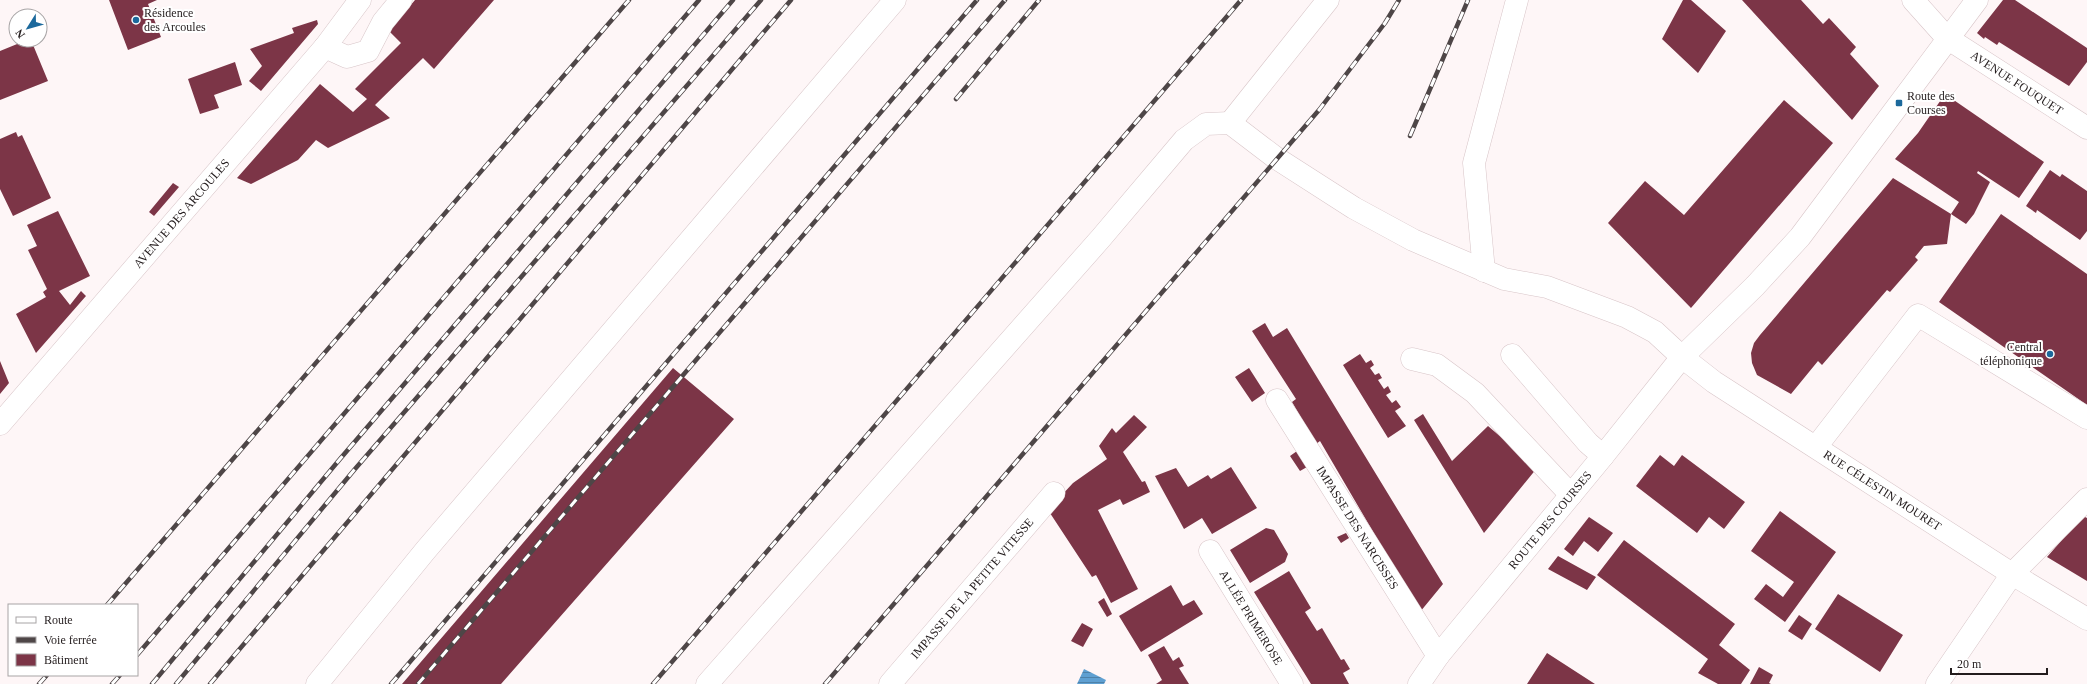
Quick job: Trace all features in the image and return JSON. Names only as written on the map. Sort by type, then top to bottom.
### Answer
[{"type":"street","name":"AVENUE DES ARCOULES","points":[[0,424],[325,47],[360,0]]},
{"type":"street","points":[[325,47],[347,57],[368,51],[383,22],[401,0]]},
{"type":"street","points":[[317,684],[425,551],[895,0]]},
{"type":"street","points":[[707,684],[1101,238],[1184,140],[1206,124],[1230,123],[1328,0]]},
{"type":"street","points":[[1484,271],[1474,163],[1517,0]]},
{"type":"street","name":"AVENUE FOUQUET","points":[[1913,0],[1947,38],[2087,128]]},
{"type":"street","name":"ROUTE DES COURSES","points":[[1419,684],[1438,656],[1603,456],[1682,357],[1755,286],[1800,237],[1947,38],[1977,0]]},
{"type":"street","name":"RUE CÉLESTIN MOURET","points":[[1230,123],[1276,158],[1354,208],[1413,240],[1504,279],[1548,287],[1627,317],[1655,332],[1682,357],[1714,382],[2012,574],[2087,619]]},
{"type":"street","points":[[1816,447],[1918,315],[2087,418]]},
{"type":"street","points":[[1512,355],[1588,443],[1603,456]]},
{"type":"street","points":[[1412,359],[1438,365],[1475,393],[1571,495]]},
{"type":"street","name":"IMPASSE DES NARCISSES","points":[[1276,400],[1438,656]]},
{"type":"street","name":"IMPASSE DE LA PETITE VITESSE","points":[[890,684],[1054,493]]},
{"type":"street","points":[[1937,684],[2012,574],[2087,499]]},
{"type":"street","name":"ALLÉE PRIMEROSE","points":[[1210,550],[1292,684]]},
{"type":"water","points":[[1084,669],[1106,680],[1104,684],[1077,684]]},
{"type":"building","name":"Résidence des Arcoules","points":[[109,0],[157,0],[148,4],[161,37],[128,50]]},
{"type":"building","points":[[415,0],[494,0],[434,69],[423,58],[375,105],[390,118],[328,148],[316,140],[298,160],[251,184],[237,178],[320,84],[353,112],[367,99],[355,89],[401,43],[389,31]]},
{"type":"building","points":[[1683,0],[1691,0],[1726,31],[1698,73],[1662,39]]},
{"type":"building","points":[[1742,0],[1801,0],[1823,24],[1829,18],[1856,47],[1850,54],[1879,86],[1852,120]]},
{"type":"building","points":[[2003,0],[2015,0],[2087,48],[2087,62],[2069,86],[1999,42],[1997,45],[1985,37],[1984,39],[1977,33]]},
{"type":"building","points":[[317,20],[318,24],[261,91],[249,81],[262,66],[250,49],[294,33],[292,28]]},
{"type":"building","points":[[8,48],[34,48],[48,81],[0,100],[0,51]]},
{"type":"building","points":[[235,62],[242,85],[214,95],[219,108],[200,114],[188,79]]},
{"type":"building","points":[[1945,94],[2044,162],[2019,198],[1978,171],[1977,173],[1990,182],[1974,214],[1966,224],[1951,214],[1959,202],[1895,159],[1918,133]]},
{"type":"building","points":[[1784,100],[1833,143],[1691,308],[1608,223],[1645,181],[1684,215]]},
{"type":"building","points":[[16,132],[18,137],[22,135],[51,198],[13,216],[0,189],[0,139]]},
{"type":"building","points":[[2050,170],[2060,177],[2062,174],[2087,191],[2087,231],[2080,240],[2037,210],[2036,213],[2026,206]]},
{"type":"building","points":[[1893,178],[1951,214],[1947,244],[1924,246],[1915,257],[1918,260],[1890,292],[1887,290],[1822,365],[1818,361],[1791,394],[1757,375],[1752,363],[1751,353],[1754,343]]},
{"type":"building","points":[[173,183],[179,187],[154,216],[149,212]]},
{"type":"building","points":[[58,211],[90,276],[59,291],[70,305],[81,291],[86,296],[36,353],[16,314],[46,297],[43,292],[47,289],[28,250],[37,246],[27,225]]},
{"type":"building","name":"Central téléphonique","points":[[2001,214],[2087,274],[2087,405],[1939,302]]},
{"type":"building","points":[[1265,323],[1273,337],[1287,328],[1443,584],[1420,612],[1320,441],[1316,444],[1292,402],[1296,399],[1252,331]]},
{"type":"building","points":[[1360,354],[1366,363],[1371,360],[1374,365],[1370,368],[1375,375],[1379,373],[1382,378],[1378,380],[1384,389],[1388,386],[1391,392],[1386,395],[1392,403],[1396,400],[1401,407],[1395,411],[1406,426],[1388,438],[1343,365]]},
{"type":"building","points":[[0,361],[9,383],[0,394]]},
{"type":"building","points":[[673,368],[734,419],[501,684],[402,684]]},
{"type":"building","points":[[1249,368],[1265,393],[1252,402],[1235,377]]},
{"type":"building","points":[[1423,414],[1452,461],[1488,426],[1537,468],[1484,533],[1414,420]]},
{"type":"building","points":[[1134,415],[1147,427],[1123,452],[1142,482],[1145,481],[1150,492],[1123,505],[1120,499],[1098,510],[1138,589],[1111,603],[1096,575],[1092,577],[1048,510],[1073,483],[1107,459],[1099,446],[1112,428],[1116,433]]},
{"type":"building","points":[[1297,451],[1307,467],[1300,471],[1290,456]]},
{"type":"building","points":[[1660,455],[1674,466],[1682,455],[1745,502],[1724,529],[1709,517],[1697,533],[1636,486]]},
{"type":"building","points":[[1231,467],[1257,508],[1212,534],[1202,518],[1184,529],[1155,476],[1176,468],[1188,487],[1208,475],[1211,479]]},
{"type":"building","points":[[1780,511],[1836,552],[1785,622],[1754,599],[1766,584],[1783,597],[1794,582],[1751,551]]},
{"type":"building","points":[[2083,516],[2087,518],[2087,581],[2047,557]]},
{"type":"building","points":[[1589,517],[1613,533],[1598,552],[1584,541],[1573,556],[1564,549]]},
{"type":"building","points":[[1266,528],[1274,530],[1288,554],[1285,562],[1250,583],[1230,550]]},
{"type":"building","points":[[1346,533],[1349,538],[1341,543],[1337,537]]},
{"type":"building","points":[[1624,540],[1735,624],[1719,645],[1750,670],[1741,684],[1718,684],[1698,673],[1708,659],[1597,575]]},
{"type":"building","points":[[1558,556],[1596,577],[1587,590],[1548,569]]},
{"type":"building","points":[[1289,571],[1311,608],[1305,612],[1317,631],[1322,628],[1341,660],[1344,659],[1350,669],[1343,673],[1349,684],[1311,684],[1254,592]]},
{"type":"building","points":[[1171,585],[1183,606],[1194,600],[1203,614],[1141,652],[1119,616]]},
{"type":"building","points":[[1838,594],[1903,635],[1880,672],[1815,629]]},
{"type":"building","points":[[1104,598],[1112,614],[1107,617],[1098,602]]},
{"type":"building","points":[[1799,615],[1812,624],[1802,640],[1788,631]]},
{"type":"building","points":[[1082,623],[1093,629],[1083,647],[1071,641]]},
{"type":"building","points":[[1164,646],[1173,661],[1179,657],[1184,666],[1179,668],[1189,684],[1156,684],[1162,680],[1148,655]]},
{"type":"building","points":[[1547,653],[1595,684],[1527,684]]},
{"type":"building","points":[[1759,667],[1773,675],[1769,683],[1771,684],[1750,684]]},
{"type":"railway","points":[[108,604],[629,0]]},
{"type":"railway","points":[[138,654],[699,0]]},
{"type":"railway","points":[[152,684],[340,459],[733,0]]},
{"type":"railway","points":[[176,684],[355,469],[761,0]]},
{"type":"railway","points":[[210,684],[791,0]]},
{"type":"railway","points":[[391,684],[977,0]]},
{"type":"railway","points":[[418,684],[1005,0]]},
{"type":"railway","points":[[956,99],[1039,0]]},
{"type":"railway","points":[[653,684],[1241,0]]},
{"type":"railway","points":[[825,684],[1319,110],[1385,23],[1399,0]]},
{"type":"railway","points":[[1410,136],[1468,0]]},
{"type":"railway","points":[[39,684],[46,676]]},
{"type":"railway","points":[[112,684],[119,676]]},
{"type":"place","name":"Résidence des Arcoules","points":[[136,20]]},
{"type":"place","name":"Route des Courses","points":[[1899,103]]},
{"type":"place","name":"Central téléphonique","points":[[2050,354]]}]
